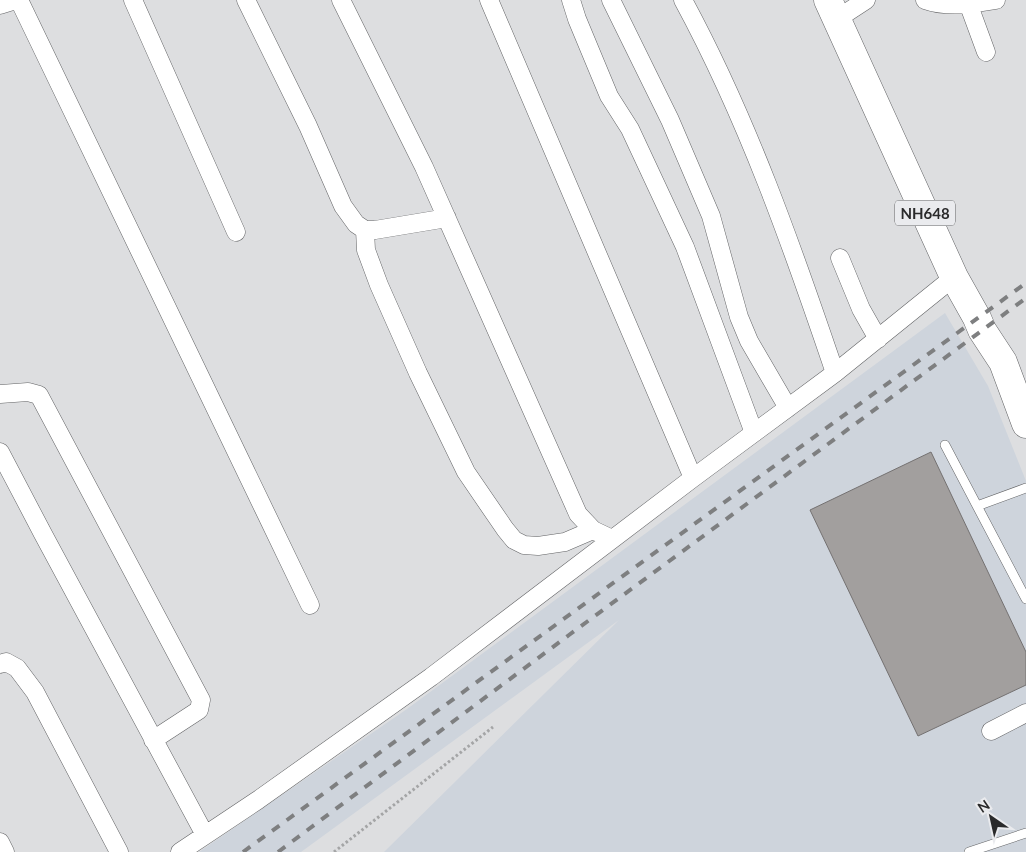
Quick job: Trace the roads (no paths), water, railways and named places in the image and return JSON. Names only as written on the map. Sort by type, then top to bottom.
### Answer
[{"type":"highway","name":"NH648","points":[[832,10],[954,277],[982,330],[1003,362],[1026,424]]},
{"type":"street","points":[[0,5],[18,0],[310,605]]},
{"type":"street","points":[[133,0],[236,232]]},
{"type":"street","points":[[246,0],[308,126],[343,206],[356,224],[365,230],[392,228],[447,218]]},
{"type":"street","points":[[341,0],[424,166],[578,514],[593,530],[612,539]]},
{"type":"street","points":[[490,0],[692,478]]},
{"type":"street","points":[[571,0],[609,96],[630,129],[685,247],[754,433]]},
{"type":"street","points":[[611,0],[670,120],[711,216],[739,317],[749,341],[788,408]]},
{"type":"street","points":[[683,0],[704,40],[745,130],[792,250],[835,373]]},
{"type":"street","points":[[832,10],[866,0]]},
{"type":"street","points":[[925,0],[940,4],[996,0]]},
{"type":"street","points":[[968,3],[986,52]]},
{"type":"street","points":[[365,230],[366,250],[379,285],[418,373],[466,472],[505,529],[514,540],[524,545],[538,546],[565,542],[593,530]]},
{"type":"street","points":[[840,258],[861,309],[878,339]]},
{"type":"street","points":[[180,852],[258,800],[431,677],[692,478],[835,373],[954,277]]},
{"type":"street","points":[[0,394],[28,392],[39,395],[202,700],[199,710],[153,740]]},
{"type":"street","points":[[0,452],[205,835]]},
{"type":"street","points":[[0,664],[6,662],[18,668],[35,692],[119,852]]},
{"type":"street","points":[[991,731],[1026,712]]},
{"type":"street","points":[[0,842],[5,852]]},
{"type":"lane","points":[[945,445],[1026,599]]},
{"type":"lane","points":[[977,506],[1026,488]]},
{"type":"lane","points":[[969,852],[1026,833]]},
{"type":"railway","points":[[243,852],[1026,283]]},
{"type":"railway","points":[[278,852],[1026,298]]}]
